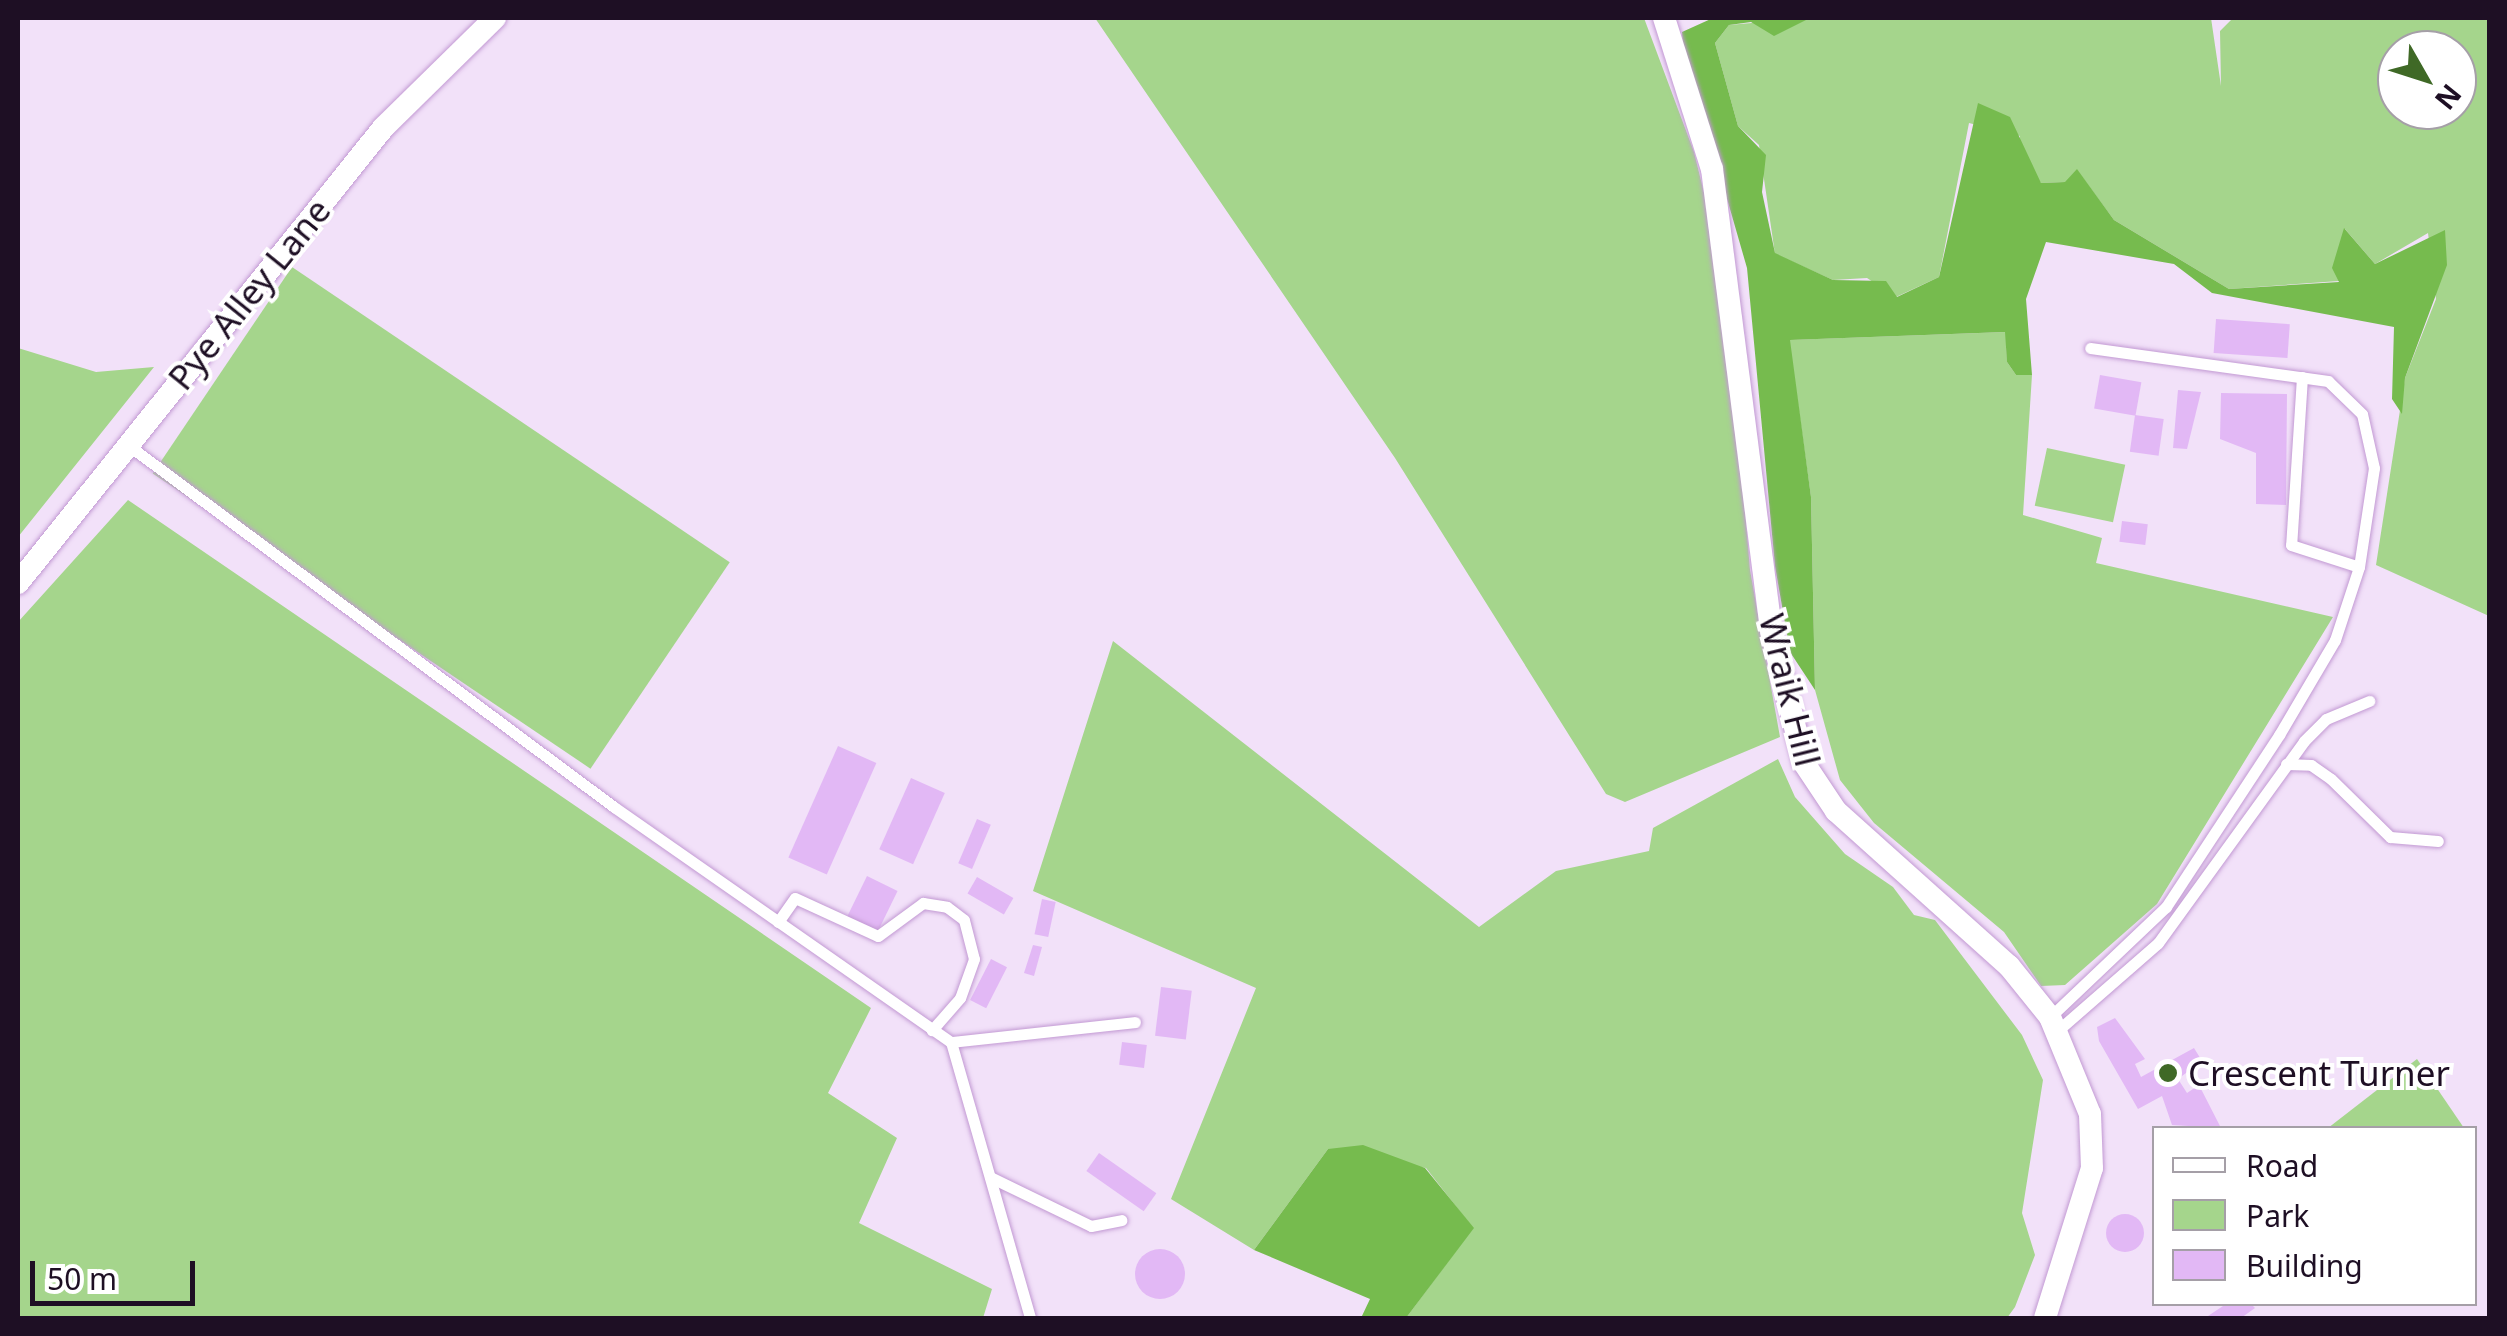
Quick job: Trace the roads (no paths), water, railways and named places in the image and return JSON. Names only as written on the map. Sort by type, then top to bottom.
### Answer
[{"type":"street","name":"Pye Alley Lane","points":[[18,583],[383,128],[495,18]]},
{"type":"street","name":"Wraik Hill","points":[[1664,18],[1712,169],[1772,630],[1804,763],[1836,812],[1920,880],[2053,1025],[2090,1114],[2092,1168],[2045,1318]]},
{"type":"lane","points":[[2053,1025],[2166,907],[2335,640],[2360,567],[2374,468],[2362,414],[2328,381],[2090,348]]},
{"type":"lane","points":[[2302,377],[2291,545],[2360,567]]},
{"type":"lane","points":[[128,445],[778,922],[951,1042],[1135,1022]]},
{"type":"lane","points":[[2053,1025],[2158,944],[2286,764],[2326,719],[2369,700]]},
{"type":"lane","points":[[2286,764],[2321,772],[2390,836],[2438,841]]},
{"type":"lane","points":[[778,922],[794,898],[878,936],[923,903],[947,907],[964,920],[974,958],[960,998],[932,1030]]},
{"type":"lane","points":[[951,1042],[1030,1318]]},
{"type":"lane","points":[[990,1178],[1091,1226],[1122,1220]]},
{"type":"place","name":"Crescent Turner","points":[[2168,1073]]}]
